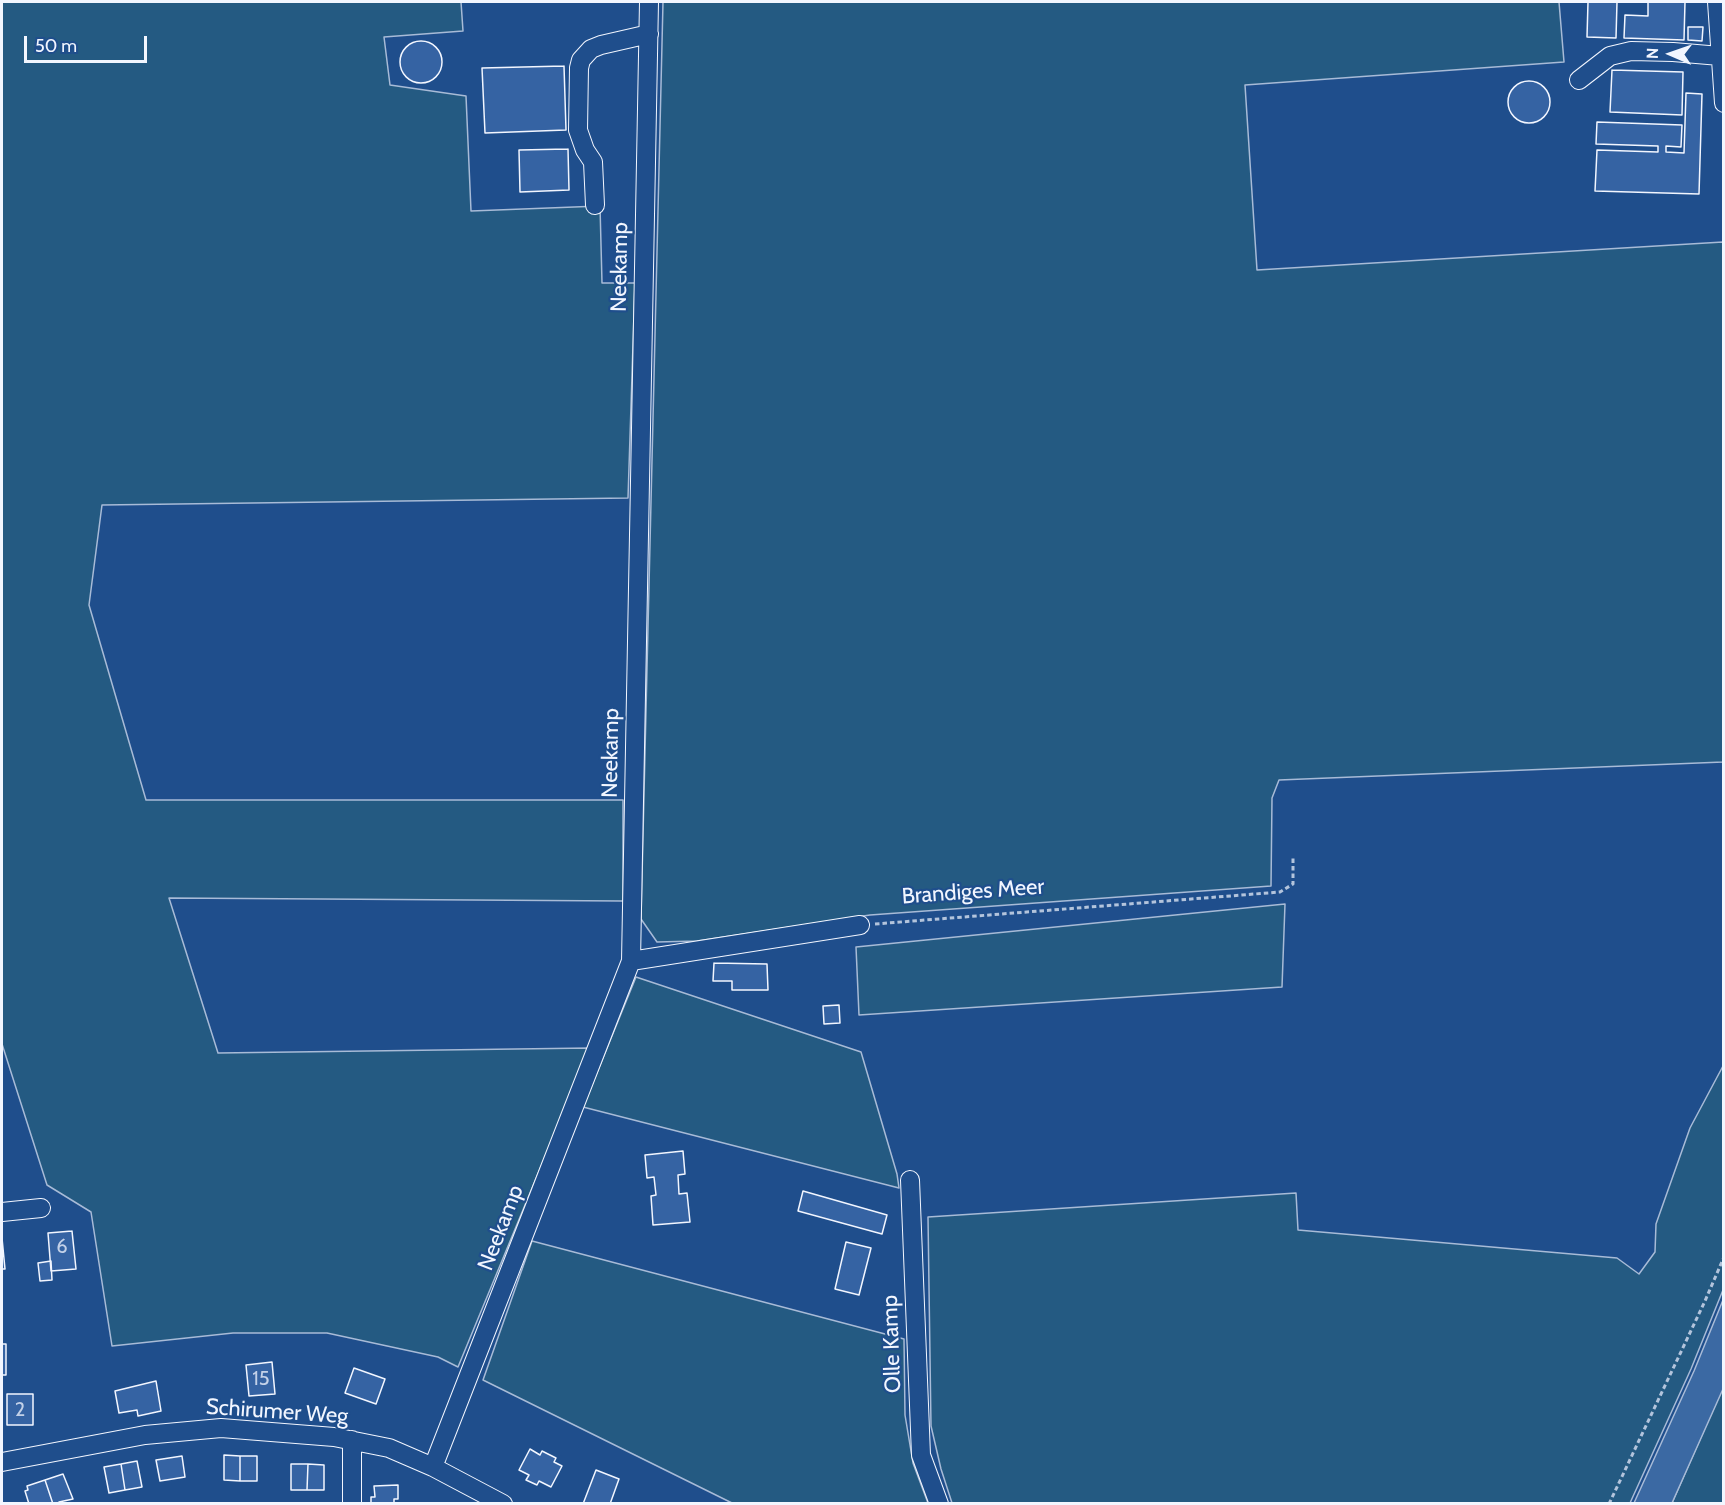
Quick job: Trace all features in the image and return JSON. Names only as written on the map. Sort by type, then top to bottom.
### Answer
[{"type":"street","name":"Neekamp","points":[[433,1467],[631,961],[650,2]]},
{"type":"street","points":[[1717,2],[1724,103]]},
{"type":"street","points":[[595,205],[592,162],[578,130],[581,60],[591,49],[601,45],[648,34]]},
{"type":"street","points":[[1580,80],[1610,56],[1631,51],[1673,52],[1720,57]]},
{"type":"street","points":[[631,961],[860,925]]},
{"type":"street","name":"Olle Kamp","points":[[910,1180],[921,1455],[939,1503]]},
{"type":"street","points":[[2,1212],[41,1208]]},
{"type":"street","name":"Schirumer Weg","points":[[2,1462],[145,1435],[221,1428],[334,1437],[389,1448],[433,1467],[503,1503]]},
{"type":"street","points":[[352,1440],[352,1503]]},
{"type":"path","name":"Brandiges Meer","points":[[860,925],[1280,892],[1293,884],[1293,858]]},
{"type":"path","points":[[1609,1503],[1724,1257]]},
{"type":"shaded area","points":[[2,2],[461,2],[463,31],[384,37],[390,85],[466,96],[471,211],[600,206],[602,283],[635,283],[628,498],[102,505],[89,605],[146,800],[623,800],[623,901],[169,898],[218,1053],[590,1048],[458,1367],[438,1357],[327,1333],[233,1333],[112,1346],[91,1212],[47,1185],[2,1044]]},
{"type":"shaded area","points":[[663,2],[1559,2],[1564,62],[1245,85],[1257,270],[1723,242],[1723,762],[1279,780],[1272,798],[1271,886],[870,915],[697,941],[657,942],[641,919]]},
{"type":"shaded area","points":[[1285,904],[1282,987],[859,1015],[856,947]]},
{"type":"shaded area","points":[[636,977],[861,1052],[897,1174],[899,1188],[583,1107]]},
{"type":"shaded area","points":[[1723,1066],[1723,1290],[1691,1369],[1630,1503],[952,1503],[931,1426],[928,1217],[1296,1193],[1298,1230],[1617,1258],[1639,1274],[1655,1252],[1656,1224],[1690,1128]]},
{"type":"shaded area","points":[[532,1241],[904,1339],[905,1415],[913,1463],[928,1503],[732,1503],[483,1380]]},
{"type":"shaded area","points":[[1723,1300],[1723,1389],[1672,1503],[1634,1503],[1694,1371]]},
{"type":"shaded area","points":[[1723,1387],[1723,1503],[1672,1503]]},
{"type":"building","points":[[1588,2],[1617,2],[1616,38],[1587,37]]},
{"type":"building","points":[[1648,2],[1685,2],[1684,40],[1624,38],[1625,15],[1648,16]]},
{"type":"building","points":[[1688,27],[1703,27],[1702,41],[1688,40]]},
{"type":"building","points":[[421,41],[429,42],[436,47],[441,54],[441,70],[436,77],[429,82],[421,83],[413,82],[406,77],[401,70],[400,62],[401,54],[406,47],[413,42]]},
{"type":"building","points":[[564,66],[566,130],[485,133],[482,68]]},
{"type":"building","points":[[1612,70],[1683,72],[1682,115],[1610,112]]},
{"type":"building","points":[[1529,81],[1544,87],[1550,102],[1544,117],[1529,123],[1514,117],[1508,102],[1514,87]]},
{"type":"building","points":[[1686,93],[1702,94],[1699,194],[1595,191],[1597,150],[1658,152],[1658,146],[1596,144],[1597,122],[1682,125],[1681,147],[1666,146],[1666,152],[1684,153]]},
{"type":"building","points":[[568,149],[569,190],[520,192],[519,150]]},
{"type":"building","points":[[714,963],[767,964],[768,990],[732,990],[732,981],[713,981]]},
{"type":"building","points":[[839,1005],[840,1023],[824,1024],[823,1006]]},
{"type":"building","points":[[683,1151],[685,1174],[678,1175],[679,1194],[687,1193],[690,1222],[653,1225],[651,1196],[656,1195],[654,1177],[647,1178],[645,1155]]},
{"type":"building","points":[[803,1191],[887,1215],[882,1234],[798,1211]]},
{"type":"building","points":[[72,1231],[76,1269],[51,1271],[48,1233]]},
{"type":"building","points":[[2,1238],[5,1269],[2,1269]]},
{"type":"building","points":[[846,1242],[871,1248],[859,1295],[835,1289]]},
{"type":"building","points":[[51,1261],[52,1280],[40,1281],[38,1263]]},
{"type":"building","points":[[2,1344],[6,1344],[6,1375],[2,1375]]},
{"type":"building","points":[[272,1362],[275,1394],[249,1396],[246,1365]]},
{"type":"building","points":[[354,1368],[385,1379],[376,1404],[345,1393]]},
{"type":"building","points":[[156,1381],[161,1411],[138,1416],[137,1410],[119,1413],[115,1391]]},
{"type":"building","points":[[7,1394],[33,1394],[33,1425],[7,1425]]},
{"type":"building","points":[[530,1449],[540,1455],[542,1451],[556,1458],[554,1462],[562,1466],[551,1487],[539,1481],[537,1485],[526,1480],[529,1475],[519,1470]]},
{"type":"building","points":[[224,1455],[240,1456],[240,1481],[224,1480]]},
{"type":"building","points":[[182,1456],[185,1477],[160,1481],[156,1460]]},
{"type":"building","points":[[240,1456],[257,1456],[257,1481],[240,1481]]},
{"type":"building","points":[[137,1461],[142,1487],[125,1490],[121,1464]]},
{"type":"building","points":[[121,1464],[125,1490],[109,1493],[104,1467]]},
{"type":"building","points":[[291,1464],[308,1464],[307,1490],[291,1490]]},
{"type":"building","points":[[308,1464],[324,1465],[324,1490],[307,1490]]},
{"type":"building","points":[[596,1470],[619,1479],[610,1504],[583,1504]]},
{"type":"building","points":[[63,1474],[73,1499],[53,1504],[45,1480]]},
{"type":"building","points":[[45,1480],[53,1504],[29,1504],[25,1491],[28,1490],[27,1486]]},
{"type":"building","points":[[398,1485],[398,1499],[394,1499],[394,1504],[371,1504],[371,1497],[375,1497],[374,1486]]}]
